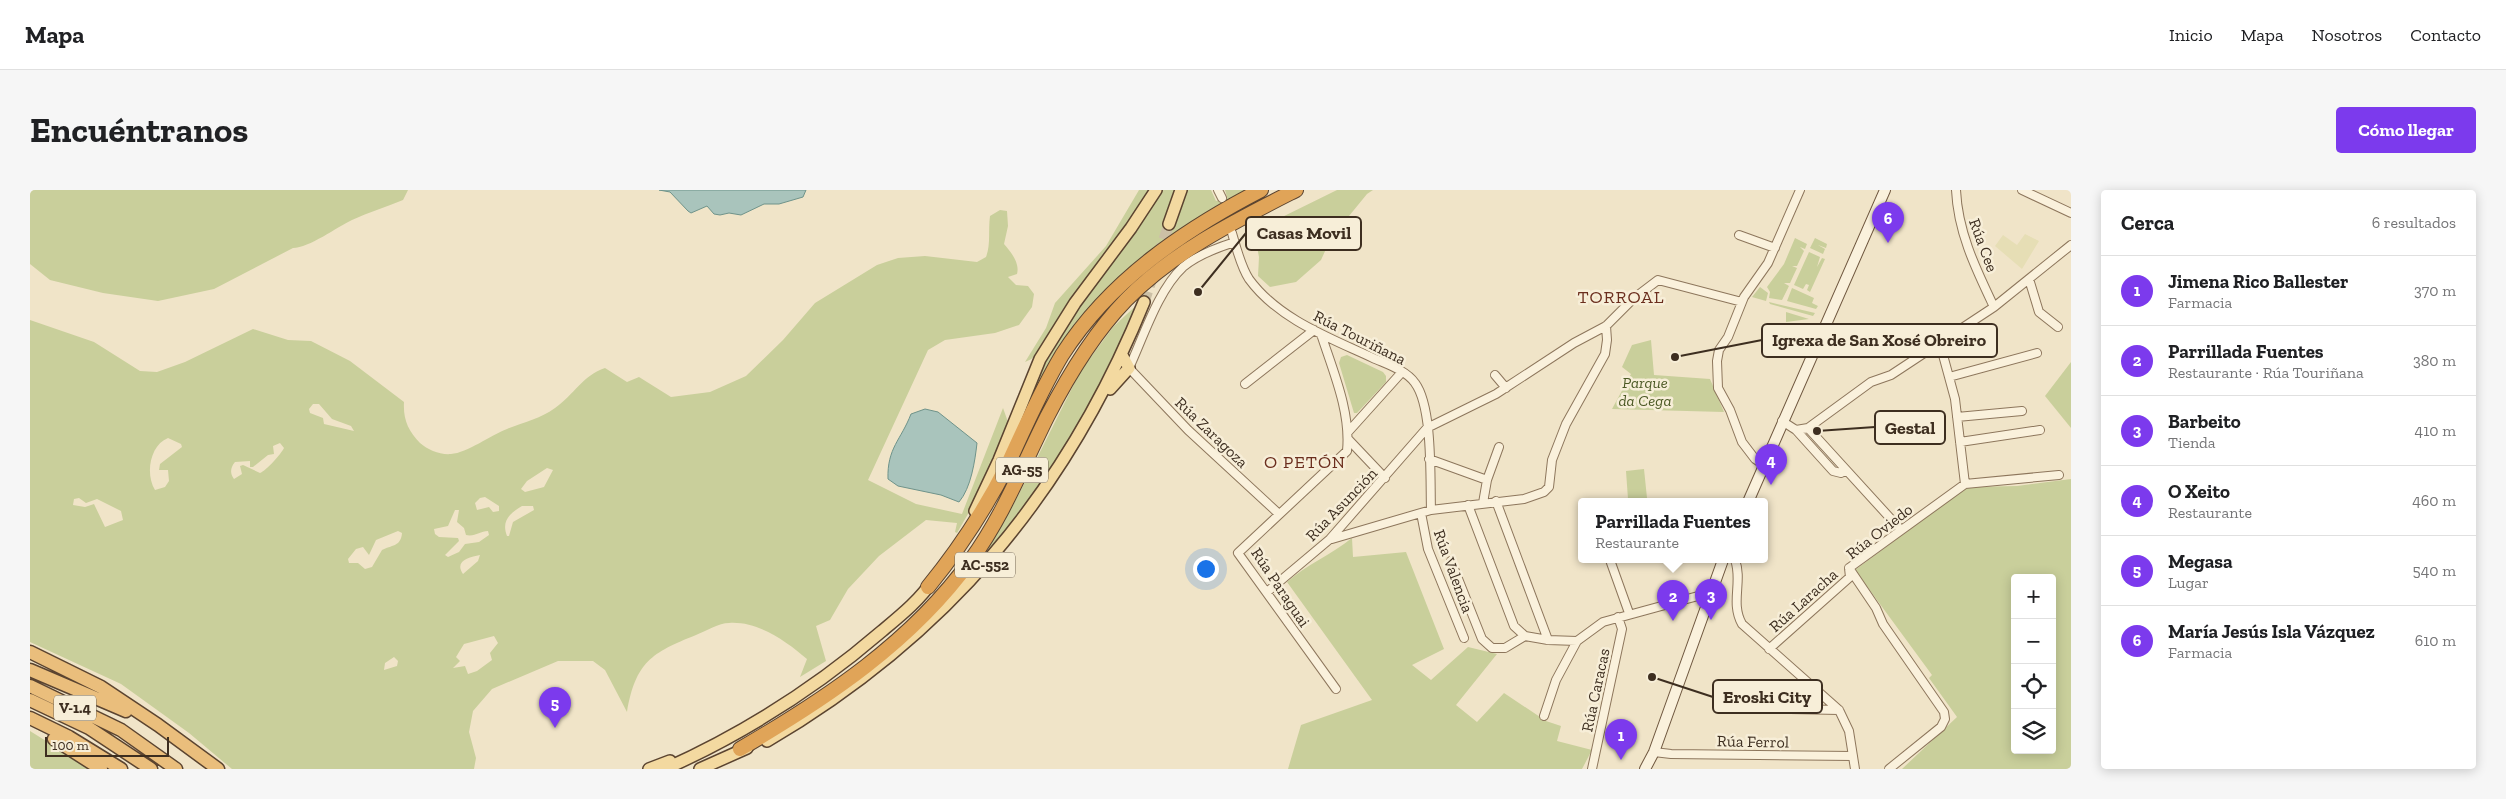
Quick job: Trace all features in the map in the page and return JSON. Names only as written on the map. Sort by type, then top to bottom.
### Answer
[{"type":"highway","name":"AG-55","points":[[928,588],[958,550],[978,519],[1059,362],[1086,324],[1112,293],[1148,260],[1187,232],[1261,190]]},
{"type":"highway","name":"AG-55","points":[[740,749],[785,723],[861,671],[900,637],[950,586],[971,560],[991,529],[1078,362],[1126,300],[1159,271],[1193,247],[1244,217],[1296,190]]},
{"type":"highway","points":[[30,652],[101,687],[158,725],[218,769]]},
{"type":"highway","points":[[30,670],[158,725]]},
{"type":"highway","name":"V-1.4","points":[[30,686],[121,730],[176,769]]},
{"type":"highway","name":"V-1.4","points":[[30,700],[89,728],[151,769]]},
{"type":"highway","points":[[30,718],[85,746],[121,769]]},
{"type":"highway","points":[[30,726],[66,745],[101,769]]},
{"type":"main road","name":"AC-552","points":[[665,769],[732,736],[793,698],[860,650],[928,588],[986,490],[1027,390],[1047,347],[1075,303],[1131,228],[1156,190]]},
{"type":"main road","points":[[1169,224],[1181,190]]},
{"type":"main road","points":[[1750,498],[1884,190]]},
{"type":"main road","name":"AC-552","points":[[700,769],[740,749],[762,744],[844,692],[879,666],[941,611],[991,559],[1028,513],[1074,445],[1100,400],[1122,355],[1144,302]]},
{"type":"main road","points":[[1100,400],[1129,368],[1122,355]]},
{"type":"main road","points":[[1645,769],[1654,752],[1722,563]]},
{"type":"main road","name":"AC-552","points":[[649,769],[732,736]]},
{"type":"street","points":[[1218,190],[1222,198]]},
{"type":"street","points":[[1764,464],[1755,459],[1742,442],[1716,379],[1719,350],[1728,338],[1742,302],[1768,263],[1800,190]]},
{"type":"street","name":"Rúa Cee","points":[[1956,190],[1957,210],[1966,246],[1994,307]]},
{"type":"street","points":[[2026,191],[2071,213]]},
{"type":"street","name":"Rúa Touriñana","points":[[1232,233],[1249,278],[1276,308],[1318,332],[1402,372],[1415,382],[1421,396],[1427,428],[1431,510]]},
{"type":"street","points":[[1739,235],[1775,248]]},
{"type":"street","points":[[1129,368],[1164,293],[1184,267],[1221,247],[1235,242]]},
{"type":"street","points":[[1796,430],[1808,428],[1871,382],[1891,375],[1940,344],[1994,307],[2071,245]]},
{"type":"street","points":[[2029,279],[2039,312],[2058,327]]},
{"type":"street","name":"Rúa Asunción","points":[[1267,592],[1330,539],[1385,478],[1419,434],[1427,428],[1506,388],[1574,343],[1606,326],[1633,299],[1658,280],[1742,302]]},
{"type":"street","points":[[1330,539],[1431,510],[1530,498],[1544,492],[1549,487],[1557,444],[1605,354],[1606,326]]},
{"type":"street","points":[[1245,384],[1318,332],[1344,412],[1348,436],[1385,478]]},
{"type":"street","points":[[1940,344],[1957,417],[1965,484],[2059,475]]},
{"type":"street","points":[[1949,377],[2037,353]]},
{"type":"street","name":"Rúa Zaragoza","points":[[1129,368],[1188,430],[1279,514]]},
{"type":"street","name":"Rúa Paraguai","points":[[1336,689],[1238,553],[1347,451],[1348,436],[1402,372]]},
{"type":"street","points":[[1495,375],[1506,388]]},
{"type":"street","points":[[1957,417],[2022,411]]},
{"type":"street","points":[[1782,421],[1796,430],[1833,471],[1841,473],[1846,470]]},
{"type":"street","points":[[1808,428],[1901,530]]},
{"type":"street","points":[[1960,442],[2040,430]]},
{"type":"street","points":[[1483,503],[1487,480],[1499,447]]},
{"type":"street","points":[[1429,459],[1487,480]]},
{"type":"street","name":"Rúa Oviedo","points":[[1889,769],[1941,727],[1945,719],[1944,712],[1883,624],[1876,608],[1849,568],[1965,484]]},
{"type":"street","points":[[1496,501],[1548,640]]},
{"type":"street","points":[[1468,505],[1514,626],[1525,636],[1548,640],[1577,640]]},
{"type":"street","name":"Rúa Valencia","points":[[1421,513],[1428,550],[1464,638]]},
{"type":"street","points":[[1451,561],[1482,639],[1492,648],[1505,648],[1525,636]]},
{"type":"street","points":[[1611,563],[1629,613]]},
{"type":"street","points":[[1736,563],[1738,570],[1736,608],[1742,624],[1839,710],[1849,731],[1855,769]]},
{"type":"street","name":"Rúa Laracha","points":[[1769,649],[1850,578],[1849,568]]},
{"type":"street","points":[[1544,716],[1556,680],[1577,640],[1604,622],[1629,613],[1698,596],[1707,600]]},
{"type":"street","name":"Rúa Caracas","points":[[1592,769],[1622,629],[1618,618]]},
{"type":"street","points":[[1741,708],[1839,710]]},
{"type":"street","name":"Rúa Ferrol","points":[[1654,752],[1671,754],[1853,756]]},
{"type":"shaded area","points":[[2025,234],[2039,241],[2022,269],[1995,246],[2003,235],[2017,245]]},
{"type":"green space","points":[[30,190],[408,190],[403,200],[352,220],[307,245],[293,248],[214,289],[158,301],[103,293],[50,280],[30,264]]},
{"type":"green space","points":[[1139,190],[1150,190],[1128,224],[1057,321],[1040,351],[1025,362],[1046,328],[1055,303],[1106,246]]},
{"type":"green space","points":[[1163,190],[1175,190],[1174,195],[1183,198],[1187,190],[1211,190],[1216,201],[1227,197],[1225,190],[1246,190],[1177,232],[1147,254],[1120,278],[1071,333],[1029,402],[1026,401],[1039,370],[1066,324]]},
{"type":"green space","points":[[1337,190],[1373,190],[1367,194],[1331,238],[1321,260],[1296,282],[1270,287],[1258,276],[1259,257],[1254,231]]},
{"type":"green space","points":[[1000,210],[1007,211],[1008,226],[1004,244],[1014,258],[1018,270],[1017,274],[1008,277],[1016,285],[1028,286],[1034,294],[1032,307],[1019,325],[995,333],[945,340],[928,350],[868,480],[916,504],[962,514],[1003,408],[1008,422],[979,495],[957,533],[955,532],[957,523],[926,520],[879,556],[848,589],[830,620],[816,626],[826,661],[800,677],[807,659],[781,639],[750,625],[725,623],[667,648],[648,662],[635,681],[627,712],[605,670],[593,661],[558,661],[492,689],[473,711],[469,732],[476,758],[474,769],[232,769],[189,733],[121,684],[30,642],[30,320],[94,342],[140,371],[157,372],[185,362],[253,329],[288,340],[311,341],[350,361],[404,402],[404,414],[409,429],[423,446],[438,453],[451,454],[464,451],[501,432],[549,412],[562,403],[591,375],[605,368],[627,382],[639,377],[671,397],[710,392],[746,376],[783,340],[815,303],[877,265],[898,258],[925,256],[977,262],[986,257],[990,216]],"holes":[[[313,404],[319,404],[332,419],[351,426],[354,431],[324,424],[323,418],[310,413],[309,409]],[[168,438],[181,444],[182,447],[160,464],[159,470],[168,470],[169,481],[165,487],[155,490],[150,476],[153,453]],[[280,443],[284,448],[263,472],[260,473],[243,465],[240,466],[242,474],[234,479],[231,469],[235,462],[250,461],[250,467],[253,467],[268,455],[274,454],[273,446]],[[547,468],[553,470],[544,487],[525,492],[521,489],[527,481]],[[485,497],[499,506],[499,511],[493,512],[489,507],[477,510],[475,503],[480,498]],[[79,498],[86,503],[97,499],[121,511],[123,520],[105,527],[94,504],[85,507],[73,505],[74,499]],[[522,506],[533,506],[534,510],[513,522],[509,536],[507,536],[505,531],[508,518]],[[455,510],[459,510],[457,522],[464,528],[466,535],[488,531],[489,535],[479,542],[465,544],[459,552],[448,557],[445,555],[459,541],[458,538],[439,537],[435,534],[434,529],[448,526]],[[398,531],[402,533],[398,543],[382,550],[372,567],[365,569],[358,563],[349,563],[348,559],[356,549],[363,547],[369,555],[376,540]],[[480,555],[478,561],[463,574],[460,566],[467,558]],[[494,636],[498,643],[490,653],[492,660],[477,671],[468,674],[465,666],[453,668],[460,661],[456,657],[464,644]],[[394,657],[398,661],[397,666],[384,670],[385,663]]]},
{"type":"green space","points":[[1795,238],[1807,244],[1805,249],[1800,247],[1804,251],[1797,266],[1792,266],[1797,268],[1790,283],[1784,283],[1789,286],[1782,300],[1769,298],[1770,292],[1767,287],[1784,264]]},
{"type":"green space","points":[[1815,238],[1827,244],[1826,248],[1818,245],[1825,249],[1823,254],[1810,248]]},
{"type":"green space","points":[[1809,252],[1820,257],[1817,267],[1822,258],[1825,259],[1810,292],[1807,290],[1809,285],[1806,284],[1803,289],[1794,285]]},
{"type":"green space","points":[[1760,287],[1768,293],[1766,301],[1752,297]]},
{"type":"green space","points":[[1792,288],[1814,298],[1812,303],[1818,306],[1816,309],[1787,301]]},
{"type":"green space","points":[[1141,301],[1120,351],[1070,444],[990,553],[987,551],[1019,494],[1080,372],[1113,327]]},
{"type":"green space","points":[[1769,302],[1815,313],[1813,316],[1770,304]]},
{"type":"green space","points":[[1786,312],[1809,319],[1786,322]]},
{"type":"green space","name":"Parque da Cega","points":[[1651,340],[1654,375],[1710,379],[1724,412],[1612,409],[1631,374],[1622,367],[1632,345]]},
{"type":"green space","points":[[1347,355],[1383,372],[1386,376],[1386,382],[1357,413],[1354,413],[1339,363],[1341,357]]},
{"type":"green space","points":[[2071,362],[2071,428],[2045,396]]},
{"type":"green space","points":[[1644,469],[1647,498],[1628,498],[1626,471]]},
{"type":"green space","points":[[2071,479],[2071,769],[1902,769],[1957,717],[1929,678],[1932,675],[1855,570],[1967,487],[2017,486]]},
{"type":"green space","points":[[1352,538],[1353,557],[1406,552],[1444,649],[1412,665],[1431,680],[1468,647],[1497,654],[1456,705],[1477,722],[1504,693],[1546,721],[1561,726],[1557,741],[1592,750],[1582,769],[1288,769],[1301,725],[1372,700],[1287,582]]},
{"type":"green space","points":[[30,731],[91,769],[30,769]]},
{"type":"water","points":[[659,190],[806,190],[803,197],[779,204],[764,204],[741,215],[729,213],[720,215],[714,214],[707,206],[691,213],[670,192]]},
{"type":"water","points":[[925,409],[938,412],[977,443],[974,466],[967,489],[959,502],[941,495],[898,486],[888,479],[888,468],[892,452],[911,414]]},
{"type":"tunnel","points":[[1159,255],[1169,224]]},
{"type":"tunnel","points":[[1144,302],[1153,275]]},
{"type":"place","name":"María Jesús Isla Vázquez","points":[[1888,243]]},
{"type":"place","name":"Casas Movil","points":[[1198,292]]},
{"type":"place","name":"Igrexa de San Xosé Obreiro","points":[[1675,357]]},
{"type":"place","name":"Gestal","points":[[1817,431]]},
{"type":"place","name":"O Xeito","points":[[1771,485]]},
{"type":"place","name":"Barbeito","points":[[1711,620]]},
{"type":"place","name":"Parrillada Fuentes","points":[[1673,621]]},
{"type":"place","name":"Eroski City","points":[[1652,677]]},
{"type":"place","name":"Megasa","points":[[555,728]]},
{"type":"place","name":"Jimena Rico Ballester","points":[[1621,760]]},
{"type":"district","name":"TORROAL","points":[[1621,297]]},
{"type":"district","name":"O PETÓN","points":[[1305,462]]}]
